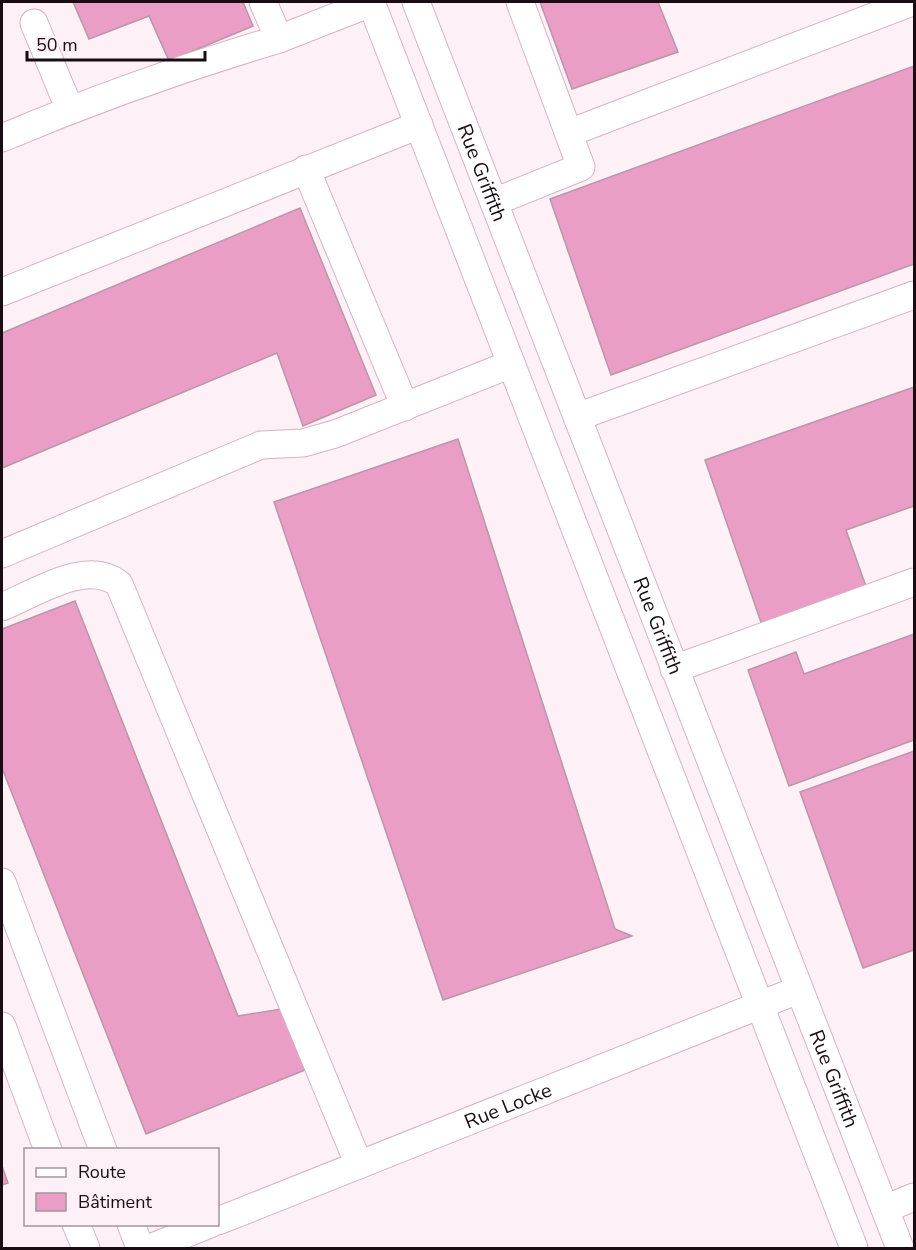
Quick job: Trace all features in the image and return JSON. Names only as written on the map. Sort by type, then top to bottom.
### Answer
[{"type":"street","points":[[263,2],[279,39]]},
{"type":"street","points":[[2,138],[70,110],[279,39],[371,2]]},
{"type":"street","name":"Rue Griffith","points":[[371,2],[854,1248]]},
{"type":"street","name":"Rue Griffith","points":[[416,2],[900,1248]]},
{"type":"street","points":[[494,202],[581,167],[520,2]]},
{"type":"street","points":[[569,133],[912,2]]},
{"type":"street","points":[[34,23],[70,110]]},
{"type":"street","points":[[2,292],[418,125]]},
{"type":"street","points":[[306,169],[405,407]]},
{"type":"street","points":[[577,417],[915,295]]},
{"type":"street","points":[[2,554],[261,445],[303,443],[405,407],[512,364]]},
{"type":"street","points":[[2,607],[74,576],[99,575],[111,578],[119,584],[359,1166]]},
{"type":"street","points":[[674,669],[915,582]]},
{"type":"street","points":[[2,882],[103,1148]]},
{"type":"street","name":"Rue Locke","points":[[219,1221],[761,1007],[798,990]]},
{"type":"street","points":[[2,1026],[48,1148]]},
{"type":"street","points":[[885,1209],[915,1197]]},
{"type":"street","points":[[77,1226],[86,1248]]},
{"type":"street","points":[[132,1226],[140,1248]]},
{"type":"street","points":[[150,1248],[205,1226]]},
{"type":"building","points":[[73,2],[243,2],[253,26],[169,61],[149,16],[89,39]]},
{"type":"building","points":[[540,2],[658,2],[678,52],[572,89]]},
{"type":"building","points":[[914,66],[914,264],[611,375],[550,199]]},
{"type":"building","points":[[300,208],[376,395],[303,426],[277,353],[2,468],[2,333]]},
{"type":"building","points":[[914,387],[914,506],[846,530],[868,592],[763,628],[705,460]]},
{"type":"building","points":[[458,439],[615,929],[632,936],[443,1000],[274,502]]},
{"type":"building","points":[[75,601],[238,1016],[281,1009],[305,1070],[146,1134],[2,768],[2,629]]},
{"type":"building","points":[[914,634],[914,740],[789,786],[748,670],[796,652],[804,674]]},
{"type":"building","points":[[914,751],[914,950],[863,968],[800,792]]},
{"type":"building","points":[[2,1166],[8,1183],[2,1185]]}]
